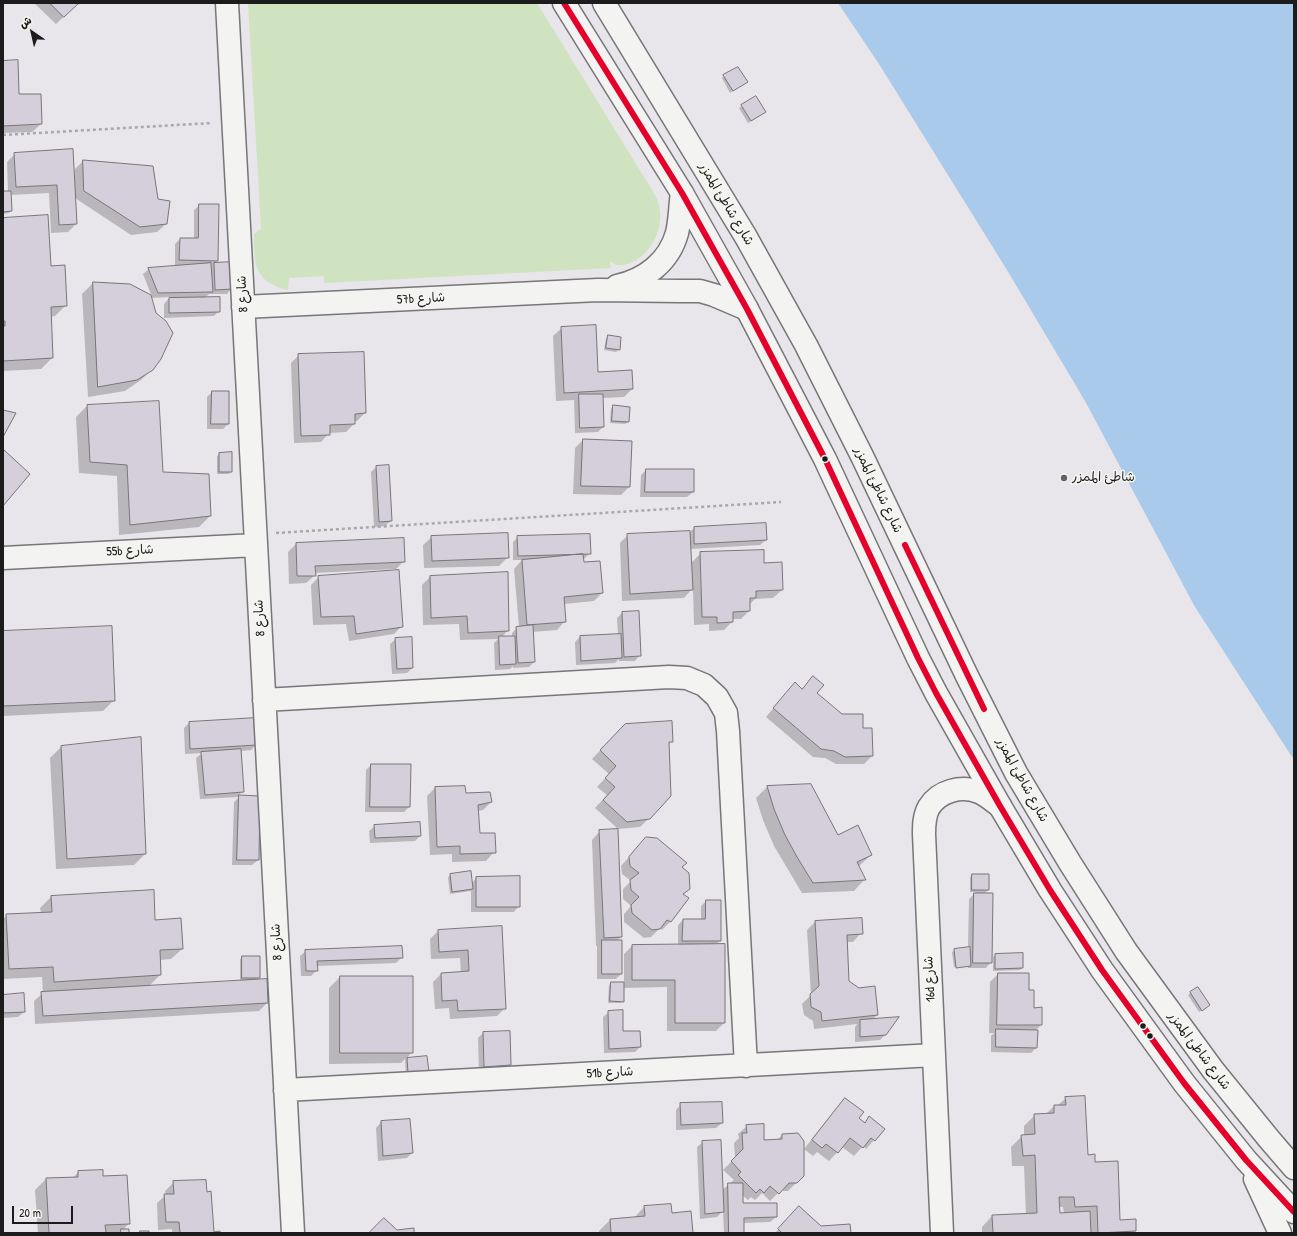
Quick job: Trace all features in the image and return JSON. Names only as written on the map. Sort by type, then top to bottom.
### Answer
[{"type":"street","name":"شارع 8","points":[[227,3],[293,1233]]},
{"type":"street","points":[[564,3],[682,193],[747,309],[825,458],[918,658],[936,693],[1000,806],[1050,890],[1102,970],[1184,1083],[1246,1160],[1294,1212]]},
{"type":"street","name":"شارع شاطئ الممزر","points":[[604,3],[746,237],[806,345],[862,456],[974,690],[1016,773],[1126,951],[1204,1058],[1294,1168]]},
{"type":"street","name":"57b شارع","points":[[598,290],[638,280],[654,269],[665,257],[677,233],[682,193]]},
{"type":"street","name":"57b شارع","points":[[243,307],[598,290],[700,291],[714,295],[747,309]]},
{"type":"street","name":"55b شارع","points":[[3,558],[256,539]]},
{"type":"street","points":[[264,700],[669,677],[687,678],[704,685],[717,697],[726,713],[746,1066]]},
{"type":"street","name":"16d شارع","points":[[942,1233],[924,820],[929,807],[939,797],[951,790],[966,789],[979,792],[1000,806]]},
{"type":"street","name":"51b شارع","points":[[285,1090],[934,1055]]},
{"type":"street","points":[[1246,1160],[1280,1233]]},
{"type":"path","points":[[3,134],[233,121]]},
{"type":"path","points":[[256,539],[781,502]]},
{"type":"green space","points":[[248,3],[537,3],[657,199],[660,211],[660,220],[655,239],[644,254],[637,260],[624,265],[616,265],[610,261],[611,268],[324,283],[324,276],[289,278],[288,290],[277,287],[268,282],[262,277],[258,270],[255,254],[254,234],[261,229]]},
{"type":"water","points":[[838,3],[1294,3],[1294,760],[1195,607],[1085,401],[1007,270],[879,64]]},
{"type":"building","points":[[50,3],[79,3],[64,17]]},
{"type":"building","points":[[18,60],[19,94],[41,94],[42,124],[3,126],[3,61]]},
{"type":"building","points":[[738,67],[748,82],[733,91],[723,75]]},
{"type":"building","points":[[756,96],[766,112],[751,121],[741,105]]},
{"type":"building","points":[[73,149],[77,224],[59,225],[57,185],[16,187],[14,153]]},
{"type":"building","points":[[83,160],[153,166],[158,199],[170,201],[167,224],[140,227],[84,191]]},
{"type":"building","points":[[3,191],[11,191],[12,211],[3,212]]},
{"type":"building","points":[[199,204],[219,204],[218,261],[179,260],[180,238],[198,238]]},
{"type":"building","points":[[48,215],[51,266],[65,265],[67,306],[51,307],[53,358],[3,361],[3,326],[5,326],[5,321],[3,321],[3,218]]},
{"type":"building","points":[[232,262],[233,289],[215,290],[214,263]]},
{"type":"building","points":[[211,263],[213,292],[158,293],[148,268]]},
{"type":"building","points":[[93,282],[130,284],[151,295],[156,313],[166,321],[173,333],[161,359],[153,370],[137,380],[98,387]]},
{"type":"building","points":[[220,297],[220,312],[169,313],[169,298]]},
{"type":"building","points":[[596,325],[598,372],[632,370],[633,389],[564,393],[561,327]]},
{"type":"building","points":[[608,335],[621,337],[620,350],[606,348]]},
{"type":"building","points":[[364,352],[366,413],[355,414],[355,424],[330,425],[330,435],[301,436],[298,354]]},
{"type":"building","points":[[212,391],[229,391],[229,424],[211,424]]},
{"type":"building","points":[[579,394],[603,394],[604,427],[580,428]]},
{"type":"building","points":[[159,401],[163,472],[209,474],[211,516],[130,525],[127,465],[90,462],[87,405]]},
{"type":"building","points":[[613,405],[630,407],[629,422],[612,421]]},
{"type":"building","points":[[3,410],[16,413],[3,437]]},
{"type":"building","points":[[583,439],[632,441],[630,487],[581,486]]},
{"type":"building","points":[[3,449],[30,474],[3,506]]},
{"type":"building","points":[[232,452],[232,472],[219,472],[219,453]]},
{"type":"building","points":[[389,465],[392,521],[379,522],[376,466]]},
{"type":"building","points":[[646,469],[694,469],[694,492],[645,492]]},
{"type":"building","points":[[766,523],[767,540],[694,544],[694,527]]},
{"type":"building","points":[[690,531],[693,590],[630,594],[627,534]]},
{"type":"building","points":[[508,533],[509,558],[432,561],[431,536]]},
{"type":"building","points":[[590,534],[591,554],[518,556],[517,536]]},
{"type":"building","points":[[404,538],[405,562],[315,566],[316,576],[297,576],[296,543]]},
{"type":"building","points":[[764,550],[764,563],[782,562],[783,590],[756,591],[756,598],[750,598],[750,611],[733,612],[733,622],[717,623],[717,617],[702,617],[700,552]]},
{"type":"building","points":[[583,554],[584,562],[600,561],[603,593],[564,597],[566,622],[527,625],[522,560]]},
{"type":"building","points":[[399,570],[403,627],[356,634],[354,616],[321,617],[318,576]]},
{"type":"building","points":[[508,572],[509,631],[468,633],[467,616],[431,618],[430,576]]},
{"type":"building","points":[[639,611],[641,656],[624,657],[622,612]]},
{"type":"building","points":[[533,625],[535,662],[518,663],[516,627]]},
{"type":"building","points":[[112,626],[115,701],[3,706],[3,631]]},
{"type":"building","points":[[621,634],[622,658],[581,661],[580,636]]},
{"type":"building","points":[[499,636],[515,636],[516,664],[500,665]]},
{"type":"building","points":[[412,637],[413,668],[397,669],[395,638]]},
{"type":"building","points":[[813,676],[824,685],[817,693],[842,714],[863,714],[863,728],[872,728],[873,756],[845,757],[834,751],[821,749],[773,708],[795,682],[802,689]]},
{"type":"building","points":[[256,718],[257,745],[190,749],[189,722]]},
{"type":"building","points":[[672,721],[673,742],[669,742],[671,796],[650,819],[627,822],[603,800],[615,787],[605,778],[616,766],[600,750],[625,724]]},
{"type":"building","points":[[141,737],[146,854],[67,859],[61,746]]},
{"type":"building","points":[[241,749],[244,792],[205,795],[201,752]]},
{"type":"building","points":[[371,764],[411,764],[410,807],[370,807]]},
{"type":"building","points":[[811,784],[838,835],[858,825],[872,855],[857,862],[866,880],[813,883],[797,857],[785,835],[774,809],[767,786]]},
{"type":"building","points":[[465,786],[466,793],[490,792],[492,802],[478,805],[480,833],[495,833],[496,853],[460,854],[460,846],[437,847],[435,787]]},
{"type":"building","points":[[239,795],[260,796],[259,860],[237,860]]},
{"type":"building","points":[[420,822],[421,836],[375,838],[374,825]]},
{"type":"building","points":[[618,829],[622,937],[604,938],[599,830]]},
{"type":"building","points":[[646,837],[657,838],[687,863],[682,867],[689,873],[690,889],[683,894],[689,898],[671,922],[667,920],[660,929],[652,930],[632,913],[631,905],[639,897],[631,890],[630,880],[639,873],[630,866],[629,857]]},
{"type":"building","points":[[471,871],[473,889],[452,892],[450,874]]},
{"type":"building","points":[[972,874],[989,874],[989,890],[972,890]]},
{"type":"building","points":[[520,876],[520,907],[476,907],[476,877]]},
{"type":"building","points":[[154,890],[155,920],[181,918],[183,949],[160,950],[161,975],[54,982],[53,967],[9,969],[6,914],[52,912],[51,896]]},
{"type":"building","points":[[974,893],[993,893],[992,963],[973,963]]},
{"type":"building","points":[[706,900],[721,900],[721,941],[682,941],[683,919],[705,919]]},
{"type":"building","points":[[862,918],[863,934],[847,935],[849,981],[859,988],[875,986],[878,1015],[822,1021],[821,1012],[811,1007],[810,994],[819,986],[815,921]]},
{"type":"building","points":[[502,926],[506,1009],[458,1011],[457,1000],[442,1001],[441,973],[469,971],[468,950],[439,952],[438,930]]},
{"type":"building","points":[[602,940],[622,940],[622,974],[602,974]]},
{"type":"building","points":[[725,944],[725,1023],[675,1023],[675,980],[632,980],[632,945]]},
{"type":"building","points":[[402,946],[403,958],[317,961],[318,971],[306,971],[305,950]]},
{"type":"building","points":[[970,947],[971,966],[956,968],[954,949]]},
{"type":"building","points":[[1023,953],[1023,968],[995,969],[995,954]]},
{"type":"building","points":[[242,956],[260,956],[260,978],[242,978]]},
{"type":"building","points":[[998,973],[1029,973],[1029,990],[1034,990],[1034,1008],[1042,1007],[1042,1025],[997,1025]]},
{"type":"building","points":[[340,976],[413,976],[413,1053],[340,1053]]},
{"type":"building","points":[[267,979],[268,1003],[43,1016],[41,992]]},
{"type":"building","points":[[611,982],[624,982],[624,1002],[610,1001]]},
{"type":"building","points":[[1198,987],[1210,1005],[1202,1011],[1190,992]]},
{"type":"building","points":[[24,993],[25,1012],[3,1013],[3,995]]},
{"type":"building","points":[[623,1010],[623,1031],[640,1031],[641,1047],[609,1049],[608,1011]]},
{"type":"building","points":[[899,1017],[886,1035],[860,1037],[860,1020]]},
{"type":"building","points":[[996,1029],[1038,1030],[1037,1048],[996,1047]]},
{"type":"building","points":[[510,1031],[511,1065],[484,1067],[483,1032]]},
{"type":"building","points":[[427,1056],[429,1072],[408,1073],[407,1058]]},
{"type":"building","points":[[1085,1096],[1088,1155],[1095,1154],[1095,1162],[1118,1161],[1120,1220],[1136,1219],[1136,1231],[1098,1233],[1097,1206],[1075,1207],[1074,1197],[1059,1197],[1060,1213],[1090,1211],[1091,1233],[993,1233],[992,1215],[1037,1213],[1035,1155],[1023,1156],[1021,1135],[1035,1134],[1034,1114],[1054,1113],[1054,1105],[1066,1105],[1065,1097]]},
{"type":"building","points":[[845,1098],[864,1112],[859,1118],[865,1123],[869,1116],[885,1129],[875,1141],[871,1138],[863,1148],[850,1138],[838,1153],[826,1144],[822,1148],[812,1140]]},
{"type":"building","points":[[722,1102],[723,1123],[681,1125],[680,1103]]},
{"type":"building","points":[[410,1119],[413,1153],[383,1156],[381,1121]]},
{"type":"building","points":[[764,1124],[764,1140],[782,1139],[782,1134],[798,1133],[804,1141],[804,1176],[797,1183],[789,1183],[779,1194],[770,1186],[764,1193],[760,1189],[756,1193],[738,1175],[741,1172],[731,1161],[743,1149],[742,1133],[747,1133],[746,1125]]},
{"type":"building","points":[[721,1140],[724,1212],[705,1214],[702,1141]]},
{"type":"building","points":[[103,1170],[103,1176],[127,1175],[130,1224],[105,1225],[106,1233],[49,1233],[46,1178],[78,1177],[78,1171]]},
{"type":"building","points":[[206,1180],[207,1192],[211,1191],[214,1232],[220,1231],[220,1233],[180,1233],[179,1222],[166,1222],[164,1194],[174,1194],[173,1181]]},
{"type":"building","points":[[728,1183],[743,1183],[743,1203],[777,1203],[777,1217],[744,1218],[744,1233],[729,1233]]},
{"type":"building","points":[[671,1204],[672,1213],[691,1211],[693,1233],[611,1233],[610,1219],[645,1216],[644,1206]]},
{"type":"building","points":[[799,1206],[821,1226],[850,1224],[851,1233],[782,1233],[778,1229]]},
{"type":"building","points":[[384,1218],[397,1230],[414,1228],[414,1233],[369,1233]]},
{"type":"building","points":[[121,1229],[129,1229],[129,1233],[121,1233]]},
{"type":"building","points":[[140,1231],[149,1231],[149,1233],[140,1233]]},
{"type":"transit line","points":[[564,3],[682,193],[747,309],[825,459],[918,658],[936,693],[1000,806],[1050,890],[1102,970],[1184,1083],[1246,1160],[1294,1212]]},
{"type":"transit line","points":[[905,545],[984,709]]},
{"type":"place","name":"شاطئ الممزر","points":[[1064,478]]}]
